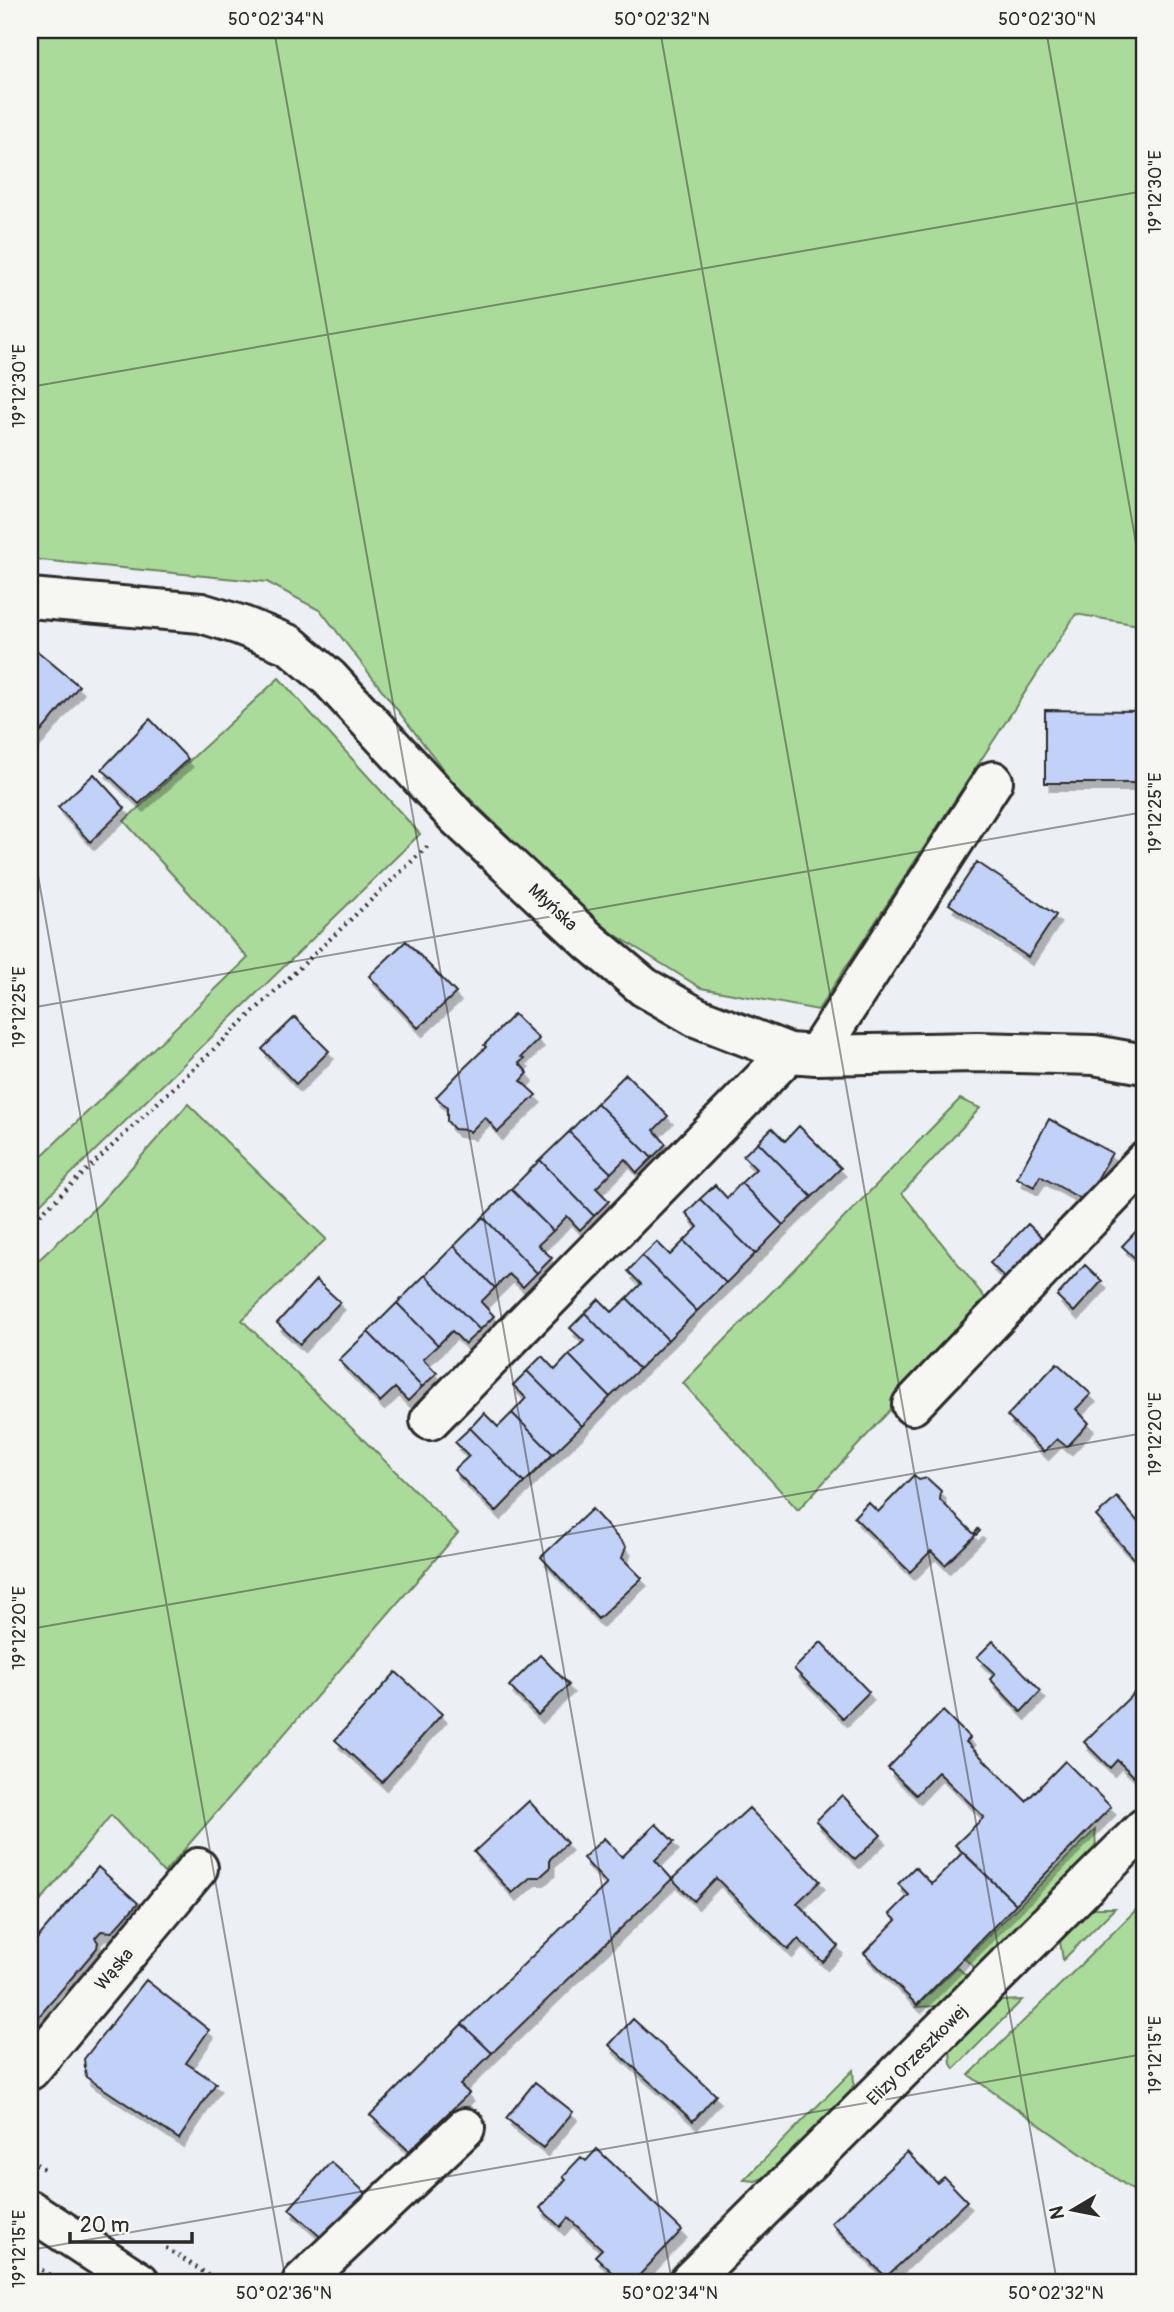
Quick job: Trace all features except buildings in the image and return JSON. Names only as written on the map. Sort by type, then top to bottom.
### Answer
[{"type":"street","name":"Młyńska","points":[[30,598],[201,614],[240,625],[290,645],[329,678],[457,817],[589,941],[643,986],[696,1017],[803,1054],[977,1052],[1094,1055],[1144,1064]]},
{"type":"street","points":[[430,1420],[803,1054],[993,781]]},
{"type":"street","points":[[912,1405],[1144,1162]]},
{"type":"street","name":"Elizy Orzeszkowej","points":[[689,2282],[1144,1828]]},
{"type":"street","name":"Wąska","points":[[30,2070],[198,1868]]},
{"type":"street","points":[[302,2282],[465,2128]]},
{"type":"street","points":[[30,2210],[140,2282]]},
{"type":"path","points":[[30,1224],[457,817]]},
{"type":"path","points":[[30,2262],[60,2282]]},
{"type":"green space","points":[[30,30],[1144,30],[1144,626],[1076,614],[818,1010],[701,988],[598,924],[453,782],[321,611],[267,582],[30,559]]},
{"type":"green space","points":[[279,678],[420,834],[30,1214],[30,1167],[248,958],[124,821]]},
{"type":"green space","points":[[960,1099],[980,1108],[902,1193],[989,1303],[798,1510],[683,1383]]},
{"type":"green space","points":[[188,1104],[326,1239],[242,1320],[458,1533],[164,1873],[111,1815],[30,1914],[30,1268],[99,1204]]},
{"type":"green space","points":[[1095,1830],[1096,1851],[977,1970],[965,1959]]},
{"type":"green space","points":[[1144,1902],[1144,2198],[969,2075]]},
{"type":"green space","points":[[1092,1908],[1115,1908],[1063,1960],[1060,1941]]},
{"type":"green space","points":[[957,1967],[968,1977],[939,2006],[916,2007]]},
{"type":"green space","points":[[1022,2000],[954,2069],[950,2050],[999,2001]]},
{"type":"green space","points":[[853,2070],[854,2084],[848,2096],[770,2175],[756,2181],[744,2180]]}]
